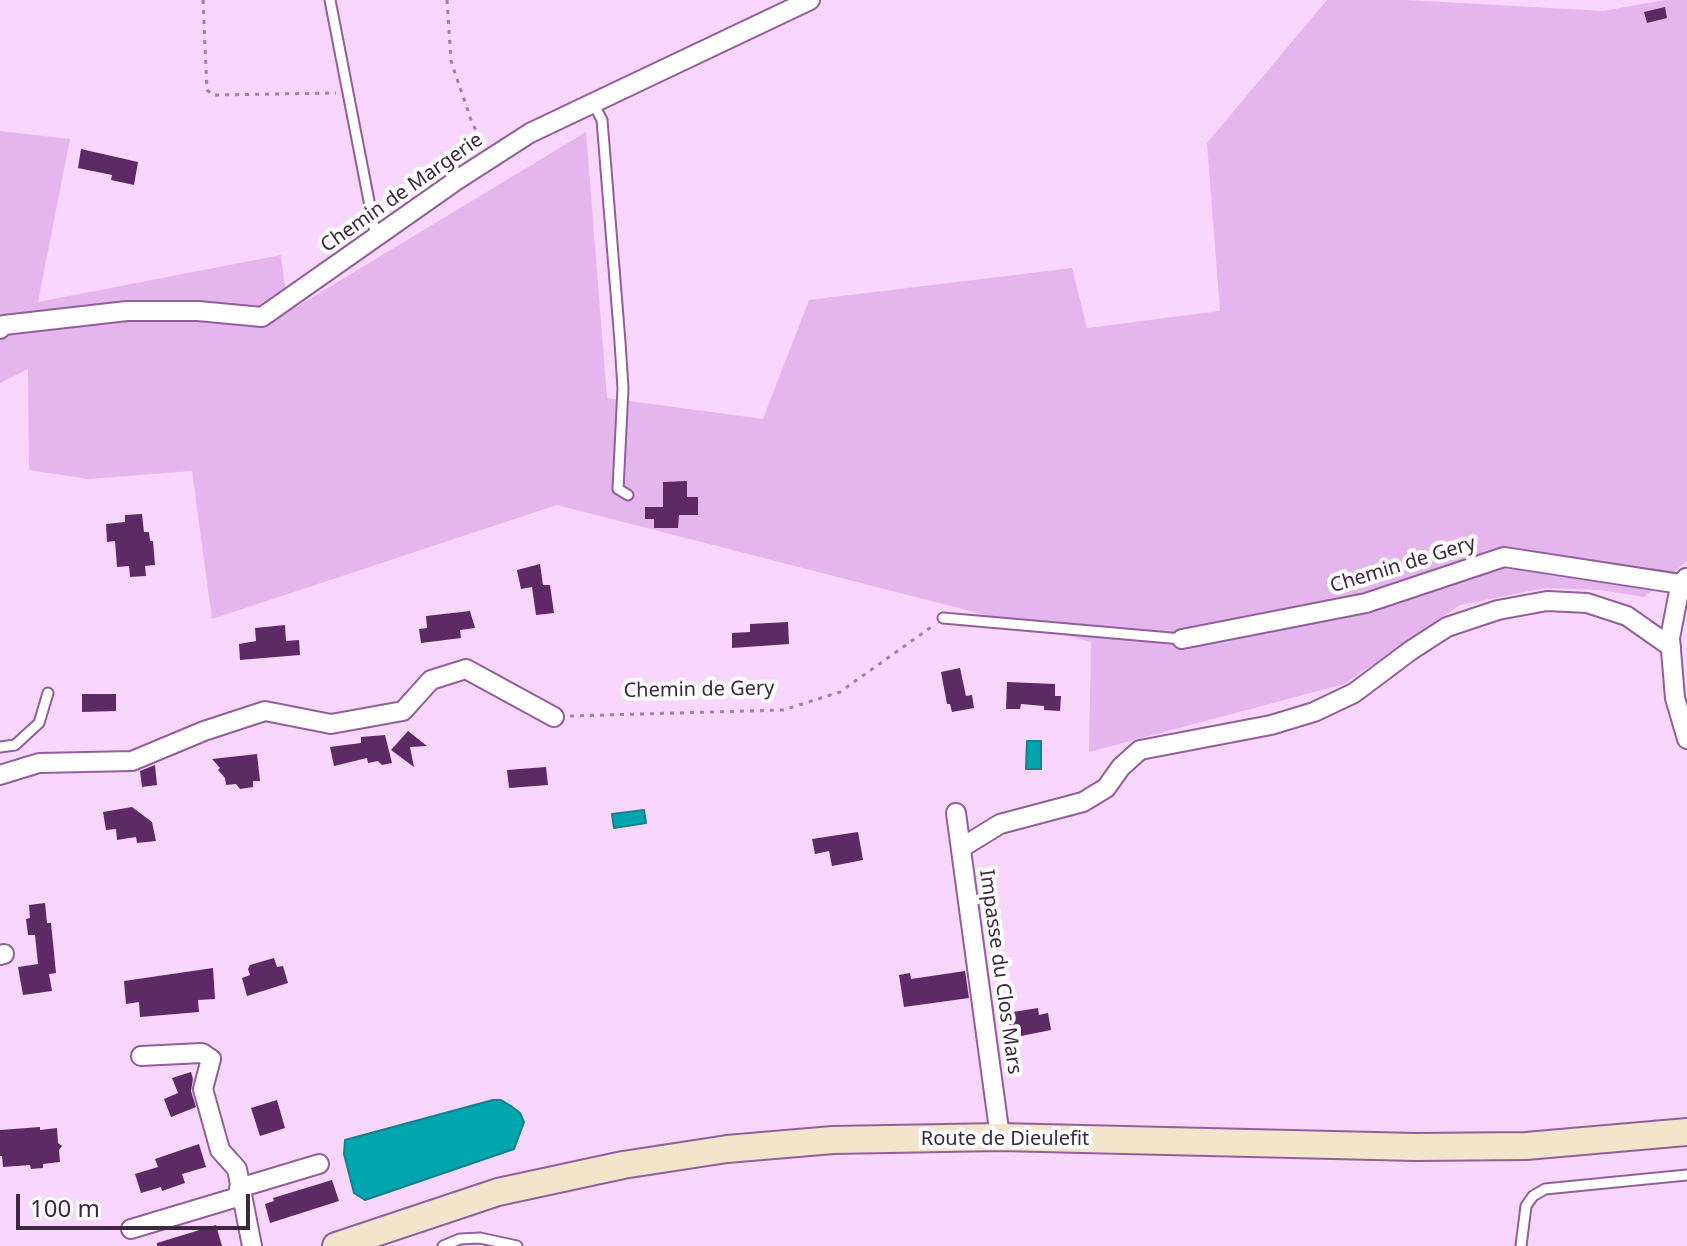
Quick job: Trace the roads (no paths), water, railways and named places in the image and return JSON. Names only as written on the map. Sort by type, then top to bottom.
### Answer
[{"type":"main road","name":"Route de Dieulefit","points":[[336,1246],[498,1192],[623,1165],[727,1149],[833,1140],[1000,1137],[1416,1147],[1526,1146],[1687,1132]]},
{"type":"street","name":"Chemin de Margerie","points":[[0,329],[4,325],[127,311],[198,311],[262,317],[530,133],[810,0]]},
{"type":"street","name":"Chemin de Gery","points":[[1182,639],[1366,603],[1504,557],[1685,583]]},
{"type":"street","points":[[1685,583],[1671,647],[1675,698],[1687,739]]},
{"type":"street","points":[[961,848],[1000,824],[1083,802],[1106,788],[1121,767],[1140,750],[1271,725],[1314,712],[1354,693],[1447,627],[1498,610],[1547,601],[1587,603],[1627,616],[1671,647]]},
{"type":"street","points":[[0,775],[39,763],[132,761],[204,731],[265,711],[331,724],[403,711],[431,680],[466,669],[554,717]]},
{"type":"street","name":"Impasse du Clos Mars","points":[[956,813],[1000,1137]]},
{"type":"street","points":[[141,1056],[202,1053],[211,1059],[203,1089],[220,1150],[237,1169],[252,1246]]},
{"type":"street","points":[[131,1229],[319,1164]]},
{"type":"lane","points":[[330,0],[376,237]]},
{"type":"lane","points":[[593,103],[602,120],[623,388],[618,489],[628,495]]},
{"type":"lane","name":"Chemin de Gery","points":[[943,618],[1182,639]]},
{"type":"lane","points":[[0,747],[15,745],[39,723],[48,693]]},
{"type":"lane","points":[[1521,1246],[1526,1206],[1533,1196],[1545,1189],[1687,1175]]},
{"type":"lane","points":[[443,1246],[460,1239],[480,1238],[496,1239],[517,1246]]}]
